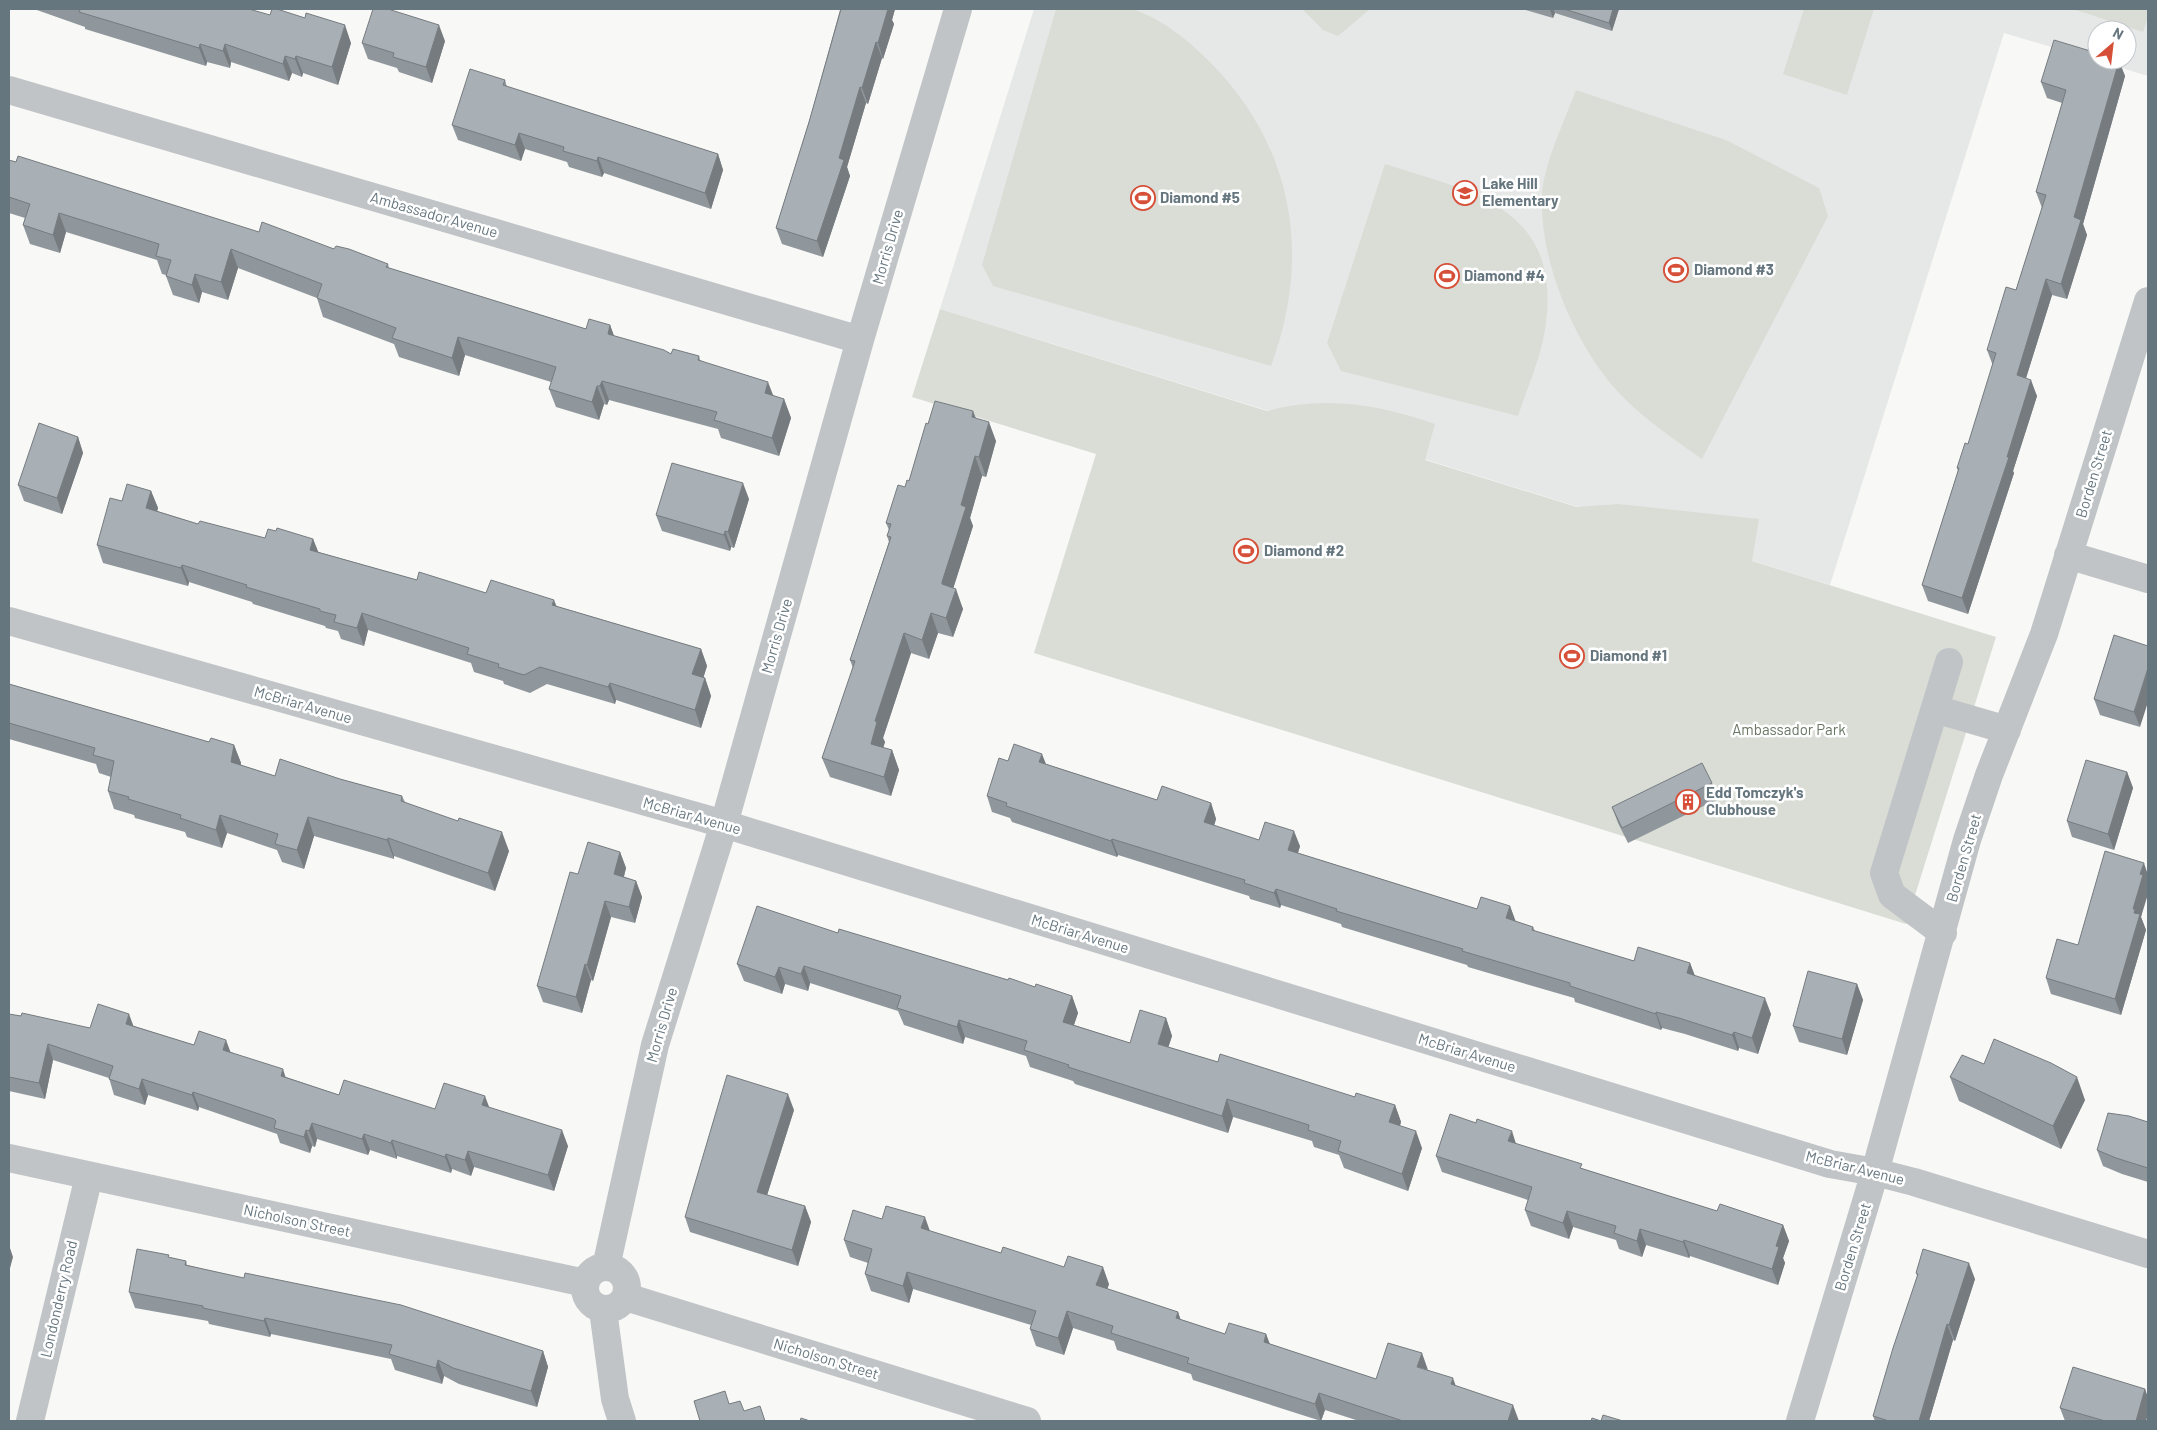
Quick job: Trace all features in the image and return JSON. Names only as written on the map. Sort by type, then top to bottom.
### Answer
[{"type":"street","name":"Morris Drive","points":[[606,1266],[655,1045],[724,824],[860,340],[958,9]]},
{"type":"street","name":"Ambassador Avenue","points":[[9,90],[860,340]]},
{"type":"street","name":"Borden Street","points":[[1800,1421],[1875,1172],[1968,840],[2044,634],[2148,301]]},
{"type":"street","points":[[2068,555],[2148,579]]},
{"type":"street","name":"McBriar Avenue","points":[[9,621],[724,824],[1830,1164],[1875,1172],[2148,1254]]},
{"type":"street","points":[[1943,933],[1892,895],[1884,873],[1949,662]]},
{"type":"street","points":[[1935,709],[2007,730]]},
{"type":"street","name":"Nicholson Street","points":[[9,1158],[585,1283]]},
{"type":"street","name":"Londonderry Road","points":[[30,1421],[89,1176]]},
{"type":"street","points":[[606,1266],[613,1268],[624,1277],[627,1290],[614,1303],[592,1305],[588,1301],[584,1288],[585,1283],[593,1271],[606,1266]]},
{"type":"street","points":[[614,1303],[615,1399],[622,1421]]},
{"type":"street","name":"Nicholson Street","points":[[614,1303],[1027,1421]]},
{"type":"shaded area","name":"Lake Hill Elementary","points":[[1034,9],[2148,9],[2148,76],[2128,70],[2137,70],[2137,20],[2087,20],[2087,58],[2004,33],[1830,585],[940,309]]},
{"type":"green space","name":"Diamond #5","points":[[1109,7],[1129,9],[1155,19],[1184,38],[1209,61],[1238,94],[1260,129],[1277,166],[1287,204],[1292,244],[1291,284],[1284,325],[1271,366],[993,286],[982,265],[1056,9]]},
{"type":"green space","points":[[1302,9],[1370,9],[1338,36],[1323,30]]},
{"type":"green space","points":[[1804,9],[1874,9],[1847,95],[1783,74]]},
{"type":"green space","points":[[2073,9],[2148,9],[2148,17],[2143,32],[2137,30],[2137,20],[2106,20]]},
{"type":"green space","name":"Diamond #3","points":[[1576,90],[1726,140],[1819,188],[1828,216],[1702,459],[1650,421],[1614,387],[1591,356],[1579,335],[1558,289],[1545,241],[1542,194],[1551,155]]},
{"type":"green space","name":"Diamond #4","points":[[1385,164],[1448,184],[1477,196],[1503,210],[1524,228],[1539,252],[1547,283],[1546,322],[1538,357],[1518,416],[1341,371],[1327,343]]},
{"type":"green space","name":"Ambassador Park","points":[[940,309],[1267,411],[1288,406],[1331,403],[1373,407],[1415,417],[1435,424],[1425,460],[1577,507],[1618,504],[1759,519],[1752,561],[1996,637],[1906,924],[1034,653],[1096,454],[912,397]]},
{"type":"building","points":[[76,9],[249,9],[270,15],[272,9],[277,9],[305,18],[306,13],[345,25],[332,67],[296,56],[295,59],[285,56],[283,64],[225,44],[223,51],[200,44],[199,48],[79,12],[80,10]]},
{"type":"building","points":[[373,9],[388,9],[439,25],[426,67],[393,57],[394,53],[362,43]]},
{"type":"building","points":[[841,9],[888,9],[862,88],[860,87],[839,158],[844,160],[817,241],[776,228]]},
{"type":"building","points":[[1564,9],[1613,9],[1609,23]]},
{"type":"building","points":[[2054,40],[2087,50],[2087,70],[2116,70],[2074,217],[2081,220],[2061,284],[2046,279],[2017,375],[2031,380],[2007,457],[2009,457],[1962,598],[1922,585],[1959,468],[1957,468],[1965,443],[1968,444],[1996,353],[1987,350],[2006,287],[2016,290],[2046,195],[2036,192],[2066,90],[2041,82]]},
{"type":"building","points":[[470,69],[505,80],[503,85],[718,154],[705,193],[598,157],[597,161],[563,151],[564,147],[519,133],[515,145],[452,125]]},
{"type":"building","points":[[18,156],[259,232],[262,222],[334,249],[336,246],[349,249],[388,264],[386,267],[586,329],[589,319],[610,325],[608,334],[664,350],[671,354],[673,349],[699,356],[698,360],[768,382],[765,393],[784,399],[772,438],[714,420],[717,412],[602,381],[600,386],[597,386],[592,402],[549,389],[556,367],[458,337],[452,358],[392,338],[396,328],[317,298],[322,284],[231,249],[221,282],[195,274],[192,285],[166,276],[171,260],[156,256],[159,244],[59,213],[53,235],[23,225],[30,204],[9,197],[9,160],[16,162]]},
{"type":"building","points":[[935,401],[973,411],[972,417],[989,422],[979,457],[975,456],[961,505],[966,507],[942,582],[942,584],[956,589],[946,618],[931,613],[922,640],[904,633],[875,721],[877,722],[871,744],[892,750],[884,777],[822,758],[855,661],[850,660],[891,537],[887,536],[891,524],[886,523],[898,485],[905,487],[907,480],[909,481],[926,423],[928,424]]},
{"type":"building","points":[[39,423],[78,437],[57,498],[18,485]]},
{"type":"building","points":[[672,463],[743,483],[728,532],[725,531],[724,535],[656,515]]},
{"type":"building","points":[[127,484],[151,491],[146,508],[198,524],[200,521],[265,538],[268,529],[276,531],[277,528],[313,539],[310,550],[417,580],[419,572],[486,593],[491,580],[554,600],[552,605],[701,649],[692,674],[705,678],[695,710],[610,683],[608,687],[540,667],[524,675],[498,667],[499,664],[467,654],[469,648],[362,613],[357,628],[334,622],[336,615],[246,587],[247,585],[182,565],[181,568],[97,545],[110,498],[122,501]]},
{"type":"building","points":[[2114,635],[2148,646],[2148,668],[2134,712],[2094,699]]},
{"type":"building","points":[[9,684],[209,742],[211,738],[234,745],[231,762],[275,776],[280,759],[340,779],[402,796],[401,801],[458,821],[459,818],[502,832],[488,873],[388,838],[387,840],[308,817],[297,850],[275,844],[278,834],[220,815],[216,830],[180,818],[181,815],[128,799],[129,797],[108,791],[114,761],[93,755],[95,748],[9,723]]},
{"type":"building","points":[[1014,744],[1042,754],[1039,762],[1157,800],[1162,786],[1211,803],[1204,822],[1259,840],[1265,822],[1294,831],[1288,850],[1477,909],[1481,897],[1510,906],[1506,918],[1533,927],[1532,930],[1634,961],[1638,947],[1690,963],[1687,973],[1765,998],[1752,1038],[1734,1032],[1732,1035],[1656,1012],[1656,1014],[1570,986],[1570,983],[1336,911],[1337,909],[1276,889],[1274,893],[1244,883],[1245,880],[1112,839],[1111,841],[1006,806],[1007,803],[987,796],[999,758],[1008,761]]},
{"type":"building","points":[[2086,760],[2127,772],[2108,834],[2067,821]]},
{"type":"building","points":[[1702,763],[1712,783],[1622,828],[1612,807]]},
{"type":"building","points":[[588,842],[620,852],[614,874],[636,881],[629,907],[605,901],[576,997],[537,986],[570,872],[578,874]]},
{"type":"building","points":[[2105,851],[2144,863],[2140,874],[2143,875],[2133,909],[2135,909],[2134,913],[2140,914],[2115,999],[2046,978],[2057,939],[2078,945]]},
{"type":"building","points":[[757,906],[838,933],[839,929],[1008,980],[1009,978],[1035,987],[1036,984],[1072,996],[1063,1022],[1130,1043],[1140,1010],[1166,1018],[1158,1044],[1218,1062],[1220,1054],[1355,1097],[1356,1093],[1395,1105],[1389,1122],[1416,1131],[1402,1174],[1338,1151],[1341,1141],[1308,1130],[1309,1125],[1227,1099],[1222,1116],[1068,1067],[1069,1065],[1024,1050],[1027,1041],[959,1020],[957,1027],[897,1008],[901,996],[804,966],[801,974],[779,967],[775,977],[737,964]]},
{"type":"building","points":[[1808,971],[1857,984],[1842,1039],[1793,1026]]},
{"type":"building","points":[[98,1004],[129,1014],[126,1024],[194,1045],[199,1031],[226,1040],[223,1050],[283,1069],[281,1076],[339,1095],[344,1080],[435,1109],[444,1083],[485,1096],[482,1105],[562,1130],[548,1175],[468,1151],[465,1160],[446,1154],[445,1157],[392,1140],[391,1143],[364,1134],[362,1139],[312,1123],[309,1131],[306,1130],[304,1137],[274,1128],[276,1121],[274,1119],[193,1092],[192,1095],[142,1079],[139,1089],[109,1079],[113,1066],[48,1044],[39,1083],[9,1077],[9,1014],[21,1016],[22,1013],[90,1028]]},
{"type":"building","points":[[1994,1039],[2051,1063],[2077,1077],[2053,1126],[1950,1077],[1962,1055],[1984,1064]]},
{"type":"building","points":[[727,1075],[788,1094],[757,1192],[805,1206],[792,1250],[685,1217]]},
{"type":"building","points":[[2108,1113],[2129,1116],[2148,1122],[2148,1168],[2097,1150]]},
{"type":"building","points":[[1450,1114],[1476,1123],[1477,1119],[1512,1131],[1508,1141],[1582,1164],[1580,1168],[1717,1211],[1720,1204],[1783,1225],[1776,1246],[1779,1247],[1772,1269],[1684,1240],[1683,1242],[1640,1229],[1637,1241],[1614,1233],[1616,1226],[1567,1211],[1563,1223],[1525,1210],[1532,1187],[1436,1156]]},
{"type":"building","points":[[886,1206],[925,1217],[921,1228],[1001,1253],[1003,1247],[1064,1267],[1068,1256],[1103,1267],[1096,1285],[1178,1312],[1176,1318],[1225,1334],[1229,1323],[1266,1334],[1264,1342],[1376,1379],[1388,1343],[1422,1353],[1417,1367],[1453,1378],[1451,1384],[1513,1405],[1508,1421],[1403,1421],[1319,1393],[1315,1404],[1187,1363],[1189,1358],[1111,1333],[1113,1326],[1067,1311],[1058,1338],[1030,1329],[1036,1311],[907,1272],[903,1286],[865,1274],[872,1249],[844,1240],[853,1210],[882,1219]]},
{"type":"building","points":[[137,1249],[169,1255],[168,1257],[186,1261],[185,1265],[244,1278],[245,1273],[401,1305],[543,1351],[531,1391],[453,1368],[438,1360],[436,1368],[389,1354],[392,1345],[265,1318],[264,1321],[203,1308],[203,1306],[129,1292]]},
{"type":"building","points":[[1923,1249],[1969,1263],[1949,1325],[1947,1324],[1919,1421],[1889,1421],[1873,1416],[1918,1274],[1916,1273]]},
{"type":"building","points":[[2073,1367],[2145,1389],[2136,1421],[2105,1421],[2060,1408]]},
{"type":"building","points":[[725,1391],[729,1404],[740,1401],[744,1411],[760,1406],[765,1421],[700,1421],[694,1401]]},
{"type":"building","points":[[1603,1415],[1623,1421],[1601,1421]]},
{"type":"place","name":"Lake Hill Elementary","points":[[1465,193]]},
{"type":"place","name":"Diamond #5","points":[[1143,198]]},
{"type":"place","name":"Diamond #3","points":[[1676,270]]},
{"type":"place","name":"Diamond #4","points":[[1447,276]]},
{"type":"place","name":"Diamond #2","points":[[1246,551]]},
{"type":"place","name":"Diamond #1","points":[[1572,656]]},
{"type":"place","name":"Edd Tomczyk's Clubhouse","points":[[1688,802]]}]
